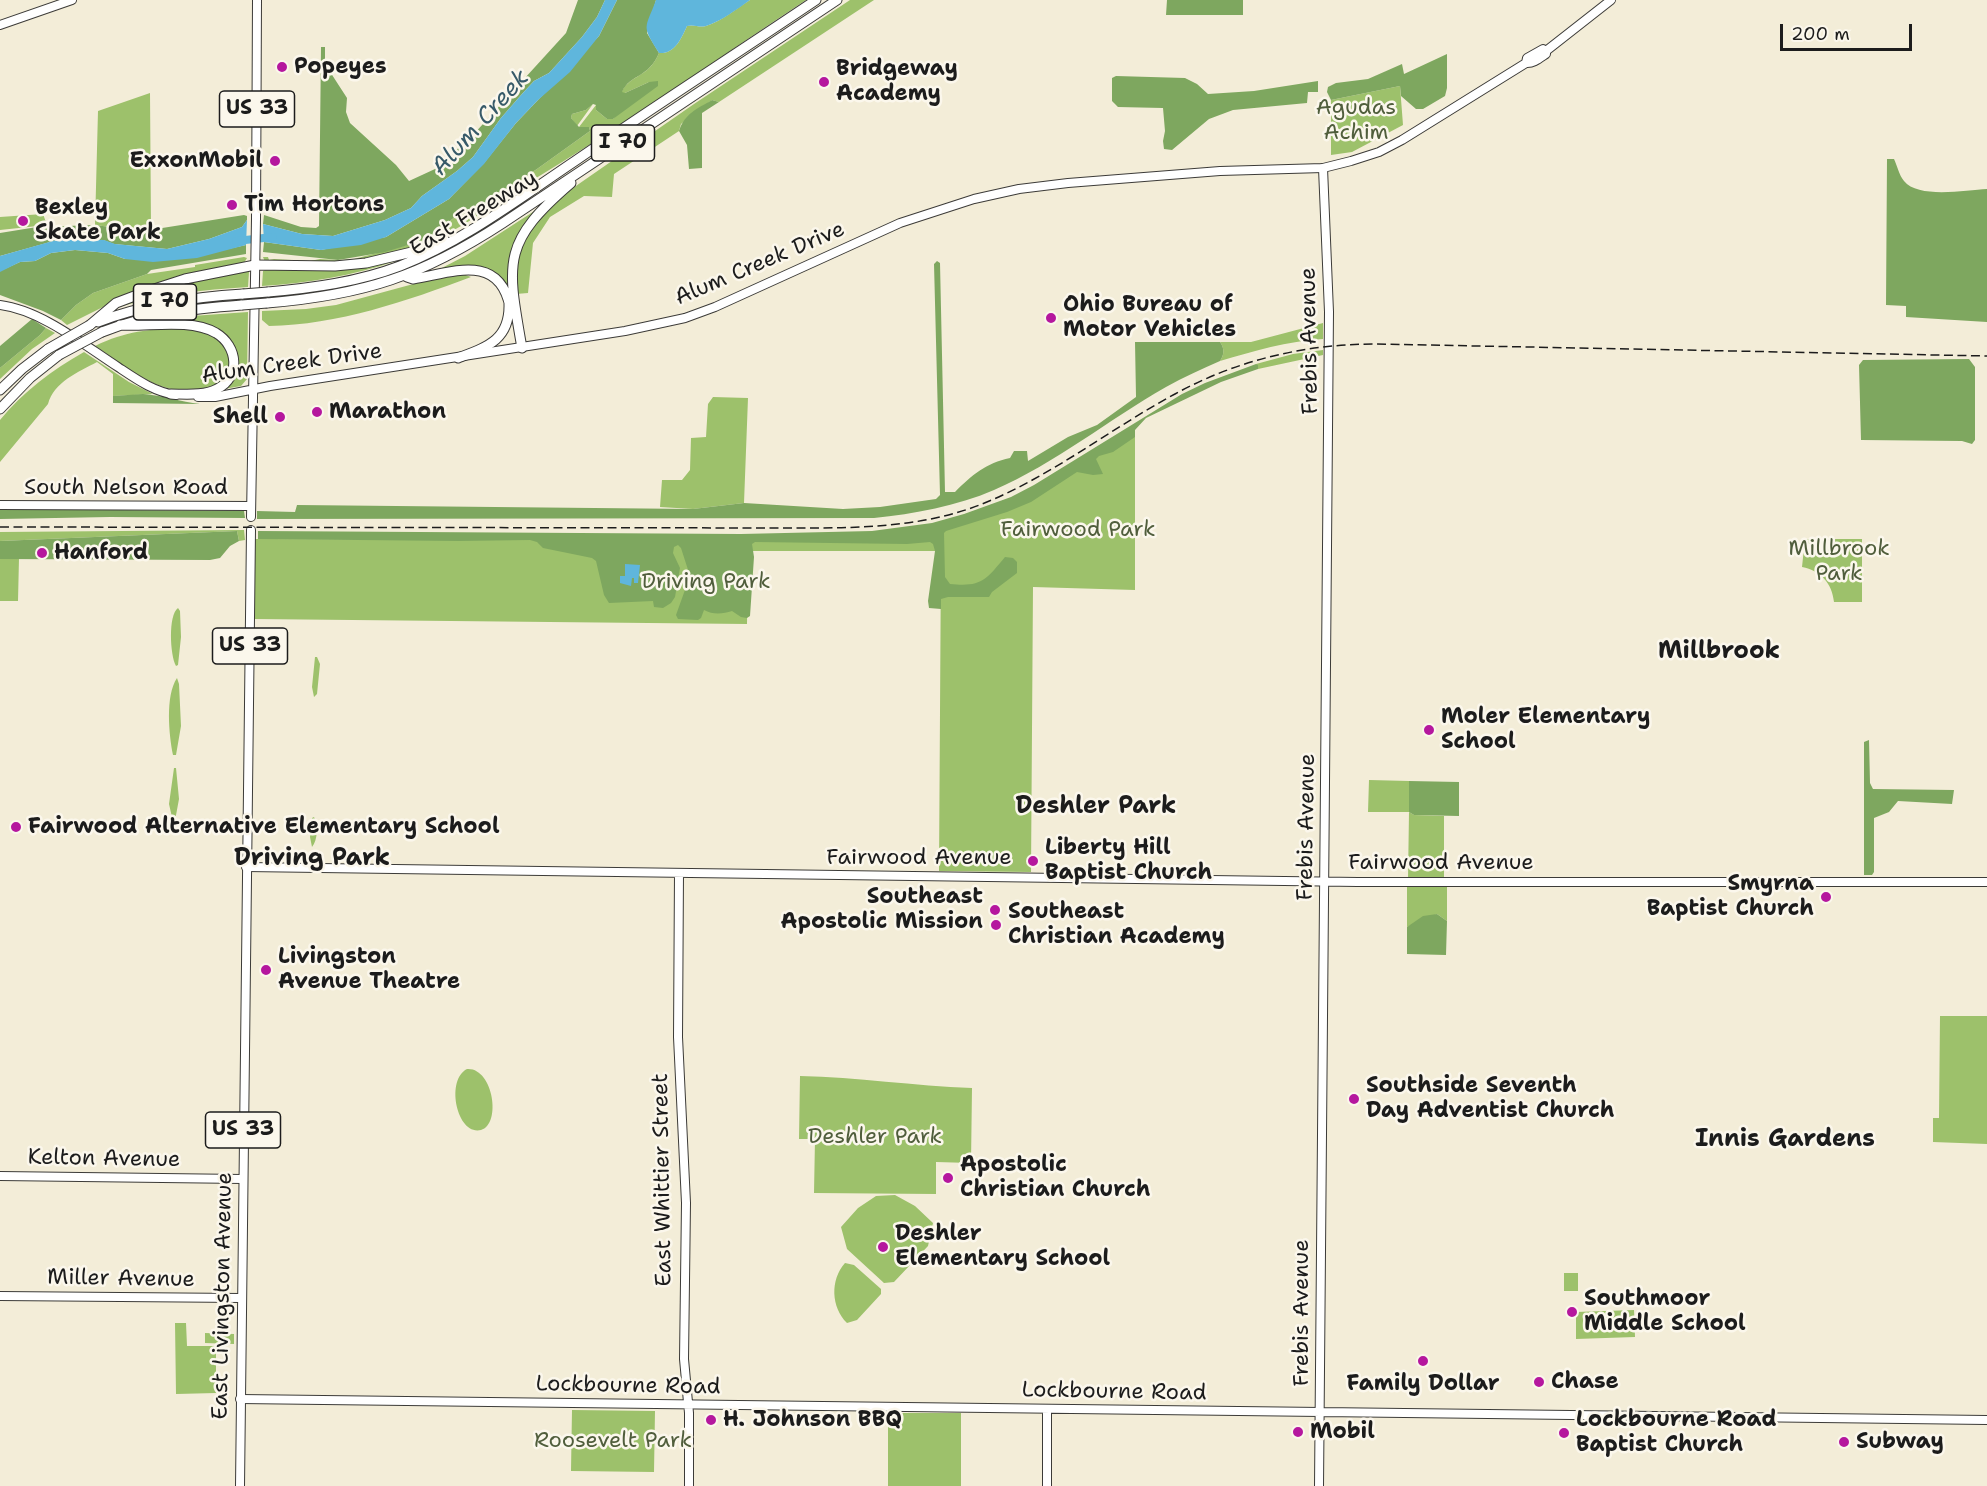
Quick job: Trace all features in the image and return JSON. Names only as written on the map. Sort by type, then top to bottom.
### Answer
[{"type":"highway","name":"East Freeway","points":[[0,390],[48,349],[90,325],[128,310],[166,301],[204,296],[335,284],[374,274],[420,258],[460,236],[551,178],[816,0]]},
{"type":"highway","name":"East Freeway","points":[[0,409],[30,378],[59,355],[120,325],[168,312],[338,295],[404,276],[463,248],[837,0]]},
{"type":"highway","points":[[522,348],[512,281],[516,248],[530,224],[544,207],[602,157]]},
{"type":"highway","points":[[90,325],[117,303],[145,291],[185,279],[255,265],[335,266],[366,263],[417,250],[452,236],[460,236]]},
{"type":"highway","points":[[404,276],[413,279],[461,269],[481,271],[493,277],[502,286],[509,304],[516,342],[522,348]]},
{"type":"highway","points":[[458,358],[480,350],[495,341],[508,323],[509,304]]},
{"type":"highway","points":[[120,325],[171,325],[199,328],[216,333],[227,343],[232,351],[234,362],[225,383],[207,392],[171,394]]},
{"type":"main road","points":[[0,25],[72,0]]},
{"type":"main road","name":"US 33","points":[[251,517],[256,249],[257,0]]},
{"type":"main road","name":"Alum Creek Drive","points":[[0,305],[30,313],[48,322],[137,380],[171,394],[192,397],[215,397],[633,330],[685,318],[715,307],[900,223],[985,196],[1032,187],[1124,177],[1323,168],[1362,158],[1396,143],[1526,63],[1541,57],[1611,0]]},
{"type":"main road","name":"Frebis Avenue","points":[[1319,1486],[1329,312],[1323,168]]},
{"type":"main road","name":"South Nelson Road","points":[[0,505],[251,506]]},
{"type":"main road","name":"East Livingston Avenue","points":[[240,1486],[251,530]]},
{"type":"main road","name":"Fairwood Avenue","points":[[246,867],[1324,881],[1987,882]]},
{"type":"main road","name":"East Whittier Street","points":[[679,873],[678,1037],[686,1203],[684,1359],[688,1405],[689,1486]]},
{"type":"main road","name":"Kelton Avenue","points":[[0,1176],[243,1179]]},
{"type":"main road","name":"Miller Avenue","points":[[0,1296],[242,1298]]},
{"type":"main road","name":"Lockbourne Road","points":[[240,1399],[1987,1420]]},
{"type":"main road","points":[[1047,1409],[1047,1486]]},
{"type":"green space","points":[[578,0],[605,0],[597,17],[582,37],[549,73],[534,81],[522,94],[501,118],[473,157],[422,196],[411,208],[385,220],[333,236],[302,234],[263,224],[264,215],[301,227],[316,228],[319,226],[321,47],[325,47],[325,64],[347,98],[346,112],[350,123],[396,165],[409,181],[435,169],[472,136],[566,33]]},
{"type":"green space","points":[[617,0],[656,0],[647,33],[659,53],[650,67],[625,86],[622,92],[625,93],[649,82],[658,81],[658,86],[613,119],[607,119],[596,110],[596,105],[593,104],[586,110],[572,114],[571,118],[579,127],[589,127],[590,131],[475,210],[455,217],[418,242],[385,252],[338,260],[263,252],[264,242],[321,250],[386,237],[449,199],[484,163],[516,123],[599,36]]},
{"type":"green space","points":[[750,0],[806,0],[599,139],[450,233],[415,248],[380,258],[331,262],[265,262],[263,257],[268,257],[269,260],[310,261],[354,259],[427,238],[455,217],[475,210],[590,131],[589,127],[579,127],[596,105],[596,110],[607,119],[613,119],[649,82],[621,93],[625,87],[650,67],[659,53],[665,53],[673,48],[680,41],[687,26],[712,24]]},
{"type":"green space","points":[[850,0],[874,0],[719,102],[712,100],[681,124],[679,131],[614,174],[612,197],[584,196],[550,217],[533,243],[528,293],[516,294],[514,268],[529,230],[560,197]]},
{"type":"green space","points":[[1167,0],[1243,0],[1243,15],[1166,15]]},
{"type":"green space","points":[[1447,54],[1445,96],[1423,109],[1416,109],[1401,96],[1400,86],[1331,100],[1327,92],[1328,87],[1336,83],[1368,79],[1402,64],[1404,74]]},
{"type":"green space","points":[[1116,76],[1185,78],[1197,84],[1208,94],[1254,91],[1318,81],[1318,92],[1308,92],[1307,103],[1233,110],[1209,119],[1172,150],[1164,149],[1163,108],[1118,107],[1112,101],[1112,78]]},
{"type":"green space","name":"Agudas Achim","points":[[1400,86],[1403,125],[1352,152],[1331,155],[1331,100]]},
{"type":"green space","points":[[150,93],[151,229],[95,225],[98,111]]},
{"type":"green space","points":[[712,100],[719,102],[702,113],[702,168],[689,169],[687,145],[679,131],[688,116]]},
{"type":"green space","points":[[593,104],[577,126],[571,118],[572,114],[586,110]]},
{"type":"green space","points":[[1887,159],[1894,159],[1904,181],[1920,190],[1943,192],[1987,189],[1987,322],[1906,317],[1906,306],[1886,305]]},
{"type":"green space","points":[[539,208],[522,230],[510,295],[495,276],[436,271],[465,256]]},
{"type":"green space","name":"Bexley Skate Park","points":[[43,214],[47,225],[0,230],[0,217]]},
{"type":"green space","points":[[247,216],[247,220],[242,227],[209,239],[167,249],[114,244],[103,240],[61,239],[0,256],[0,233],[37,227],[95,225],[156,229]]},
{"type":"green space","points":[[246,245],[246,254],[151,270],[147,274],[93,293],[61,320],[0,295],[0,271],[20,262],[35,261],[51,253],[75,250],[108,253],[125,259],[228,249]]},
{"type":"green space","points":[[247,258],[244,263],[113,302],[67,325],[61,320],[93,293],[147,274]]},
{"type":"green space","points":[[396,260],[363,271],[330,278],[262,286],[265,270]]},
{"type":"green space","points":[[937,261],[940,263],[945,492],[955,492],[980,470],[1010,458],[1014,451],[1027,451],[1028,461],[1068,437],[1097,425],[1136,397],[1135,342],[1220,342],[1223,350],[1222,356],[1220,361],[1166,387],[1017,479],[965,501],[920,512],[874,518],[257,519],[257,511],[295,512],[297,505],[693,509],[744,503],[843,509],[880,507],[936,499],[940,495],[934,264]]},
{"type":"green space","points":[[249,272],[248,287],[181,293],[116,308],[162,288]]},
{"type":"green space","points":[[463,274],[471,277],[397,303],[346,316],[295,325],[269,326],[262,320],[262,311],[336,305],[417,283]]},
{"type":"green space","points":[[248,312],[247,379],[241,386],[224,389],[234,373],[225,337],[162,321],[192,316]]},
{"type":"green space","points":[[32,319],[46,328],[0,368],[0,346]]},
{"type":"green space","points":[[1323,323],[1323,339],[1284,344],[1220,361],[1223,347],[1220,342],[1251,342]]},
{"type":"green space","points":[[46,328],[55,333],[32,349],[0,379],[0,368]]},
{"type":"green space","points":[[183,328],[214,337],[224,344],[229,358],[228,372],[219,385],[213,389],[206,391],[176,390],[154,383],[95,346],[138,332]]},
{"type":"green space","points":[[1323,350],[1323,355],[1258,369],[1256,364],[1293,354]]},
{"type":"green space","points":[[84,352],[129,382],[153,394],[113,396],[113,374],[97,362],[61,384],[51,396],[48,404],[0,462],[0,420],[39,382]]},
{"type":"green space","points":[[1969,359],[1975,367],[1975,440],[1972,444],[1962,441],[1861,440],[1859,365],[1863,360]]},
{"type":"green space","points":[[1256,364],[1258,369],[1221,382],[1146,418],[1135,430],[1135,437],[1113,452],[1096,459],[1103,474],[1077,472],[1031,502],[946,531],[944,533],[945,577],[950,584],[960,585],[982,581],[1005,557],[1013,558],[1017,562],[1017,573],[992,592],[989,597],[948,597],[941,599],[941,609],[929,608],[935,551],[930,542],[907,544],[755,542],[752,544],[754,557],[750,616],[741,617],[732,611],[711,613],[704,610],[698,620],[678,619],[676,615],[690,576],[678,545],[674,547],[673,553],[680,568],[675,597],[663,608],[654,607],[653,601],[609,603],[604,595],[596,561],[592,558],[543,548],[537,542],[530,540],[258,539],[258,531],[741,534],[872,531],[932,523],[1011,497],[1182,394]]},
{"type":"green space","points":[[143,394],[200,404],[113,403],[113,396]]},
{"type":"green space","points":[[713,397],[748,398],[744,503],[693,509],[660,507],[662,480],[682,480],[690,470],[691,438],[706,437],[708,404]]},
{"type":"green space","name":"Fairwood Park","points":[[1135,430],[1135,590],[1033,587],[1031,872],[939,871],[941,551],[748,551],[747,624],[254,619],[254,539],[941,540],[942,524],[1001,505]]},
{"type":"green space","points":[[0,509],[244,511],[245,518],[0,519]]},
{"type":"green space","points":[[244,530],[245,540],[239,541],[237,531],[0,541],[0,532]]},
{"type":"green space","points":[[237,531],[239,541],[230,546],[220,558],[210,560],[0,559],[0,541]]},
{"type":"green space","name":"Millbrook Park","points":[[1805,539],[1862,539],[1862,602],[1834,602],[1831,589],[1824,579],[1815,571],[1802,567]]},
{"type":"green space","points":[[19,558],[18,601],[0,601],[0,559]]},
{"type":"green space","points":[[178,608],[181,637],[178,665],[176,666],[172,653],[171,627]]},
{"type":"green space","points":[[315,657],[320,664],[317,694],[314,697],[312,687]]},
{"type":"green space","points":[[177,678],[181,726],[176,755],[173,755],[169,705]]},
{"type":"green space","points":[[1869,740],[1870,783],[1873,789],[1954,790],[1952,804],[1898,801],[1889,812],[1874,818],[1874,872],[1872,875],[1864,875],[1864,742]]},
{"type":"green space","points":[[174,768],[176,768],[179,799],[174,826],[169,804]]},
{"type":"green space","points":[[1369,780],[1409,781],[1409,812],[1368,812]]},
{"type":"green space","points":[[1409,781],[1459,782],[1459,816],[1414,815],[1409,812]]},
{"type":"green space","points":[[1409,812],[1414,815],[1444,816],[1444,878],[1408,879]]},
{"type":"green space","points":[[314,817],[317,832],[312,847],[310,837]]},
{"type":"green space","points":[[1407,885],[1447,885],[1447,921],[1437,914],[1407,927]]},
{"type":"green space","points":[[1437,914],[1447,921],[1446,955],[1407,954],[1407,927],[1423,916]]},
{"type":"green space","points":[[1940,1016],[1987,1016],[1987,1144],[1933,1142],[1933,1118],[1939,1118]]},
{"type":"green space","points":[[467,1069],[476,1071],[483,1077],[492,1096],[491,1118],[487,1126],[481,1130],[473,1130],[466,1125],[457,1106],[455,1095],[457,1084],[460,1075]]},
{"type":"green space","name":"Deshler Park","points":[[800,1076],[972,1088],[971,1163],[936,1162],[936,1194],[814,1193],[815,1139],[799,1139]]},
{"type":"green space","points":[[895,1195],[915,1206],[933,1223],[928,1246],[894,1282],[884,1283],[847,1249],[841,1227],[858,1208],[876,1196]]},
{"type":"green space","points":[[845,1263],[854,1265],[881,1289],[881,1294],[857,1320],[847,1323],[838,1309],[834,1293],[837,1277]]},
{"type":"green space","points":[[1564,1273],[1578,1273],[1578,1291],[1564,1291]]},
{"type":"green space","points":[[1634,1310],[1635,1337],[1576,1339],[1576,1312]]},
{"type":"green space","points":[[175,1323],[186,1323],[187,1346],[216,1346],[216,1393],[176,1394]]},
{"type":"green space","points":[[205,1333],[234,1334],[234,1344],[205,1343]]},
{"type":"green space","name":"Roosevelt Park","points":[[572,1410],[655,1411],[654,1472],[571,1471]]},
{"type":"green space","points":[[888,1413],[961,1413],[961,1486],[888,1486]]},
{"type":"water","points":[[605,0],[617,0],[599,36],[570,72],[516,123],[484,164],[449,199],[386,237],[361,245],[321,250],[264,242],[263,224],[302,234],[333,236],[385,220],[411,208],[422,196],[473,157],[501,118],[522,94],[534,81],[549,73],[582,37],[597,17]]},
{"type":"water","points":[[656,0],[750,0],[712,24],[687,26],[680,41],[673,48],[665,53],[659,53],[647,31],[647,22]]},
{"type":"water","points":[[247,220],[246,245],[197,258],[153,262],[125,259],[108,253],[75,250],[51,253],[35,261],[20,262],[0,272],[0,256],[60,239],[104,240],[115,244],[167,249],[209,239],[242,227]]},
{"type":"water","points":[[625,564],[640,565],[638,583],[634,583],[634,578],[632,578],[631,586],[620,583],[620,576],[625,576]]},
{"type":"waterway","name":"Alum Creek","points":[[236,241],[273,237]]},
{"type":"railway","points":[[0,527],[808,528],[874,526],[940,517],[982,504],[1033,480],[1151,408],[1199,382],[1247,363],[1323,347],[1376,344],[1987,356]]},
{"type":"place","name":"Popeyes","points":[[282,67]]},
{"type":"place","name":"Bridgeway Academy","points":[[824,82]]},
{"type":"place","name":"ExxonMobil","points":[[275,161]]},
{"type":"place","name":"Tim Hortons","points":[[232,205]]},
{"type":"place","name":"Bexley Skate Park","points":[[23,221]]},
{"type":"place","name":"Ohio Bureau of Motor Vehicles","points":[[1051,318]]},
{"type":"place","name":"Marathon","points":[[317,412]]},
{"type":"place","name":"Shell","points":[[280,417]]},
{"type":"place","name":"Hanford","points":[[42,553]]},
{"type":"place","name":"Moler Elementary School","points":[[1429,730]]},
{"type":"place","name":"Fairwood Alternative Elementary School","points":[[16,827]]},
{"type":"place","name":"Liberty Hill Baptist Church","points":[[1033,861]]},
{"type":"place","name":"Smyrna Baptist Church","points":[[1826,897]]},
{"type":"place","name":"Southeast Apostolic Mission","points":[[995,910]]},
{"type":"place","name":"Southeast Christian Academy","points":[[996,925]]},
{"type":"place","name":"Livingston Avenue Theatre","points":[[266,970]]},
{"type":"place","name":"Southside Seventh Day Adventist Church","points":[[1354,1099]]},
{"type":"place","name":"Apostolic Christian Church","points":[[948,1178]]},
{"type":"place","name":"Deshler Elementary School","points":[[883,1247]]},
{"type":"place","name":"Southmoor Middle School","points":[[1572,1312]]},
{"type":"place","name":"Family Dollar","points":[[1423,1361]]},
{"type":"place","name":"Chase","points":[[1539,1382]]},
{"type":"place","name":"H. Johnson BBQ","points":[[711,1420]]},
{"type":"place","name":"Mobil","points":[[1298,1432]]},
{"type":"place","name":"Lockbourne Road Baptist Church","points":[[1564,1433]]},
{"type":"place","name":"Subway","points":[[1844,1442]]},
{"type":"district","name":"Millbrook","points":[[1719,652]]},
{"type":"district","name":"Deshler Park","points":[[1096,807]]},
{"type":"district","name":"Driving Park","points":[[312,859]]},
{"type":"district","name":"Innis Gardens","points":[[1785,1140]]}]
